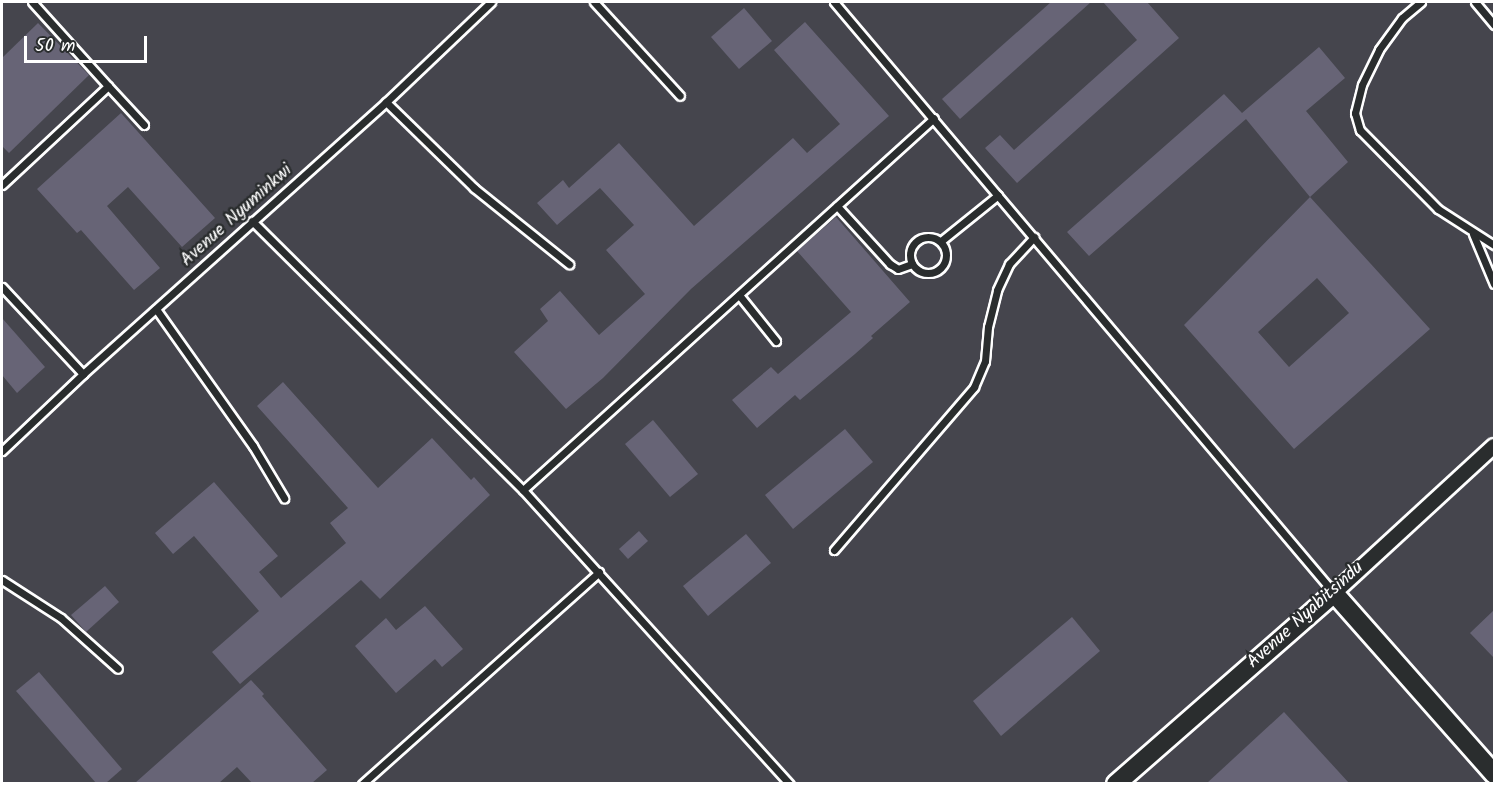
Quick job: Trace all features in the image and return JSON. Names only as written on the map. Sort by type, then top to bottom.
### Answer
[{"type":"street","name":"Avenue Nyabitsindu","points":[[1116,783],[1334,593],[1494,446]]},
{"type":"street","points":[[1334,593],[1494,774]]},
{"type":"lane","points":[[32,2],[144,125]]},
{"type":"lane","name":"Avenue Nyuminkwi","points":[[2,451],[252,220],[386,102],[489,2]]},
{"type":"lane","points":[[594,2],[680,96]]},
{"type":"lane","points":[[834,2],[1334,593]]},
{"type":"lane","points":[[1421,2],[1401,18],[1379,50],[1362,85],[1355,113],[1360,130],[1374,147],[1438,209],[1473,234],[1494,245]]},
{"type":"lane","points":[[1475,2],[1493,20]]},
{"type":"lane","points":[[2,185],[108,86]]},
{"type":"lane","points":[[386,102],[474,188],[569,264]]},
{"type":"lane","points":[[523,490],[934,118]]},
{"type":"lane","points":[[941,241],[998,195]]},
{"type":"lane","points":[[837,206],[890,264],[898,269],[912,264]]},
{"type":"lane","points":[[252,220],[523,490],[790,783]]},
{"type":"lane","points":[[1473,234],[1494,284]]},
{"type":"lane","points":[[931,237],[941,241],[946,250],[946,261],[940,269],[930,273],[920,272],[912,264],[910,254],[913,244],[921,238],[931,237]]},
{"type":"lane","points":[[834,550],[974,387],[985,361],[988,327],[997,290],[1009,264],[1034,237]]},
{"type":"lane","points":[[2,287],[83,374]]},
{"type":"lane","points":[[739,295],[776,342]]},
{"type":"lane","points":[[156,309],[253,446],[284,498]]},
{"type":"lane","points":[[362,783],[598,572]]},
{"type":"lane","points":[[2,580],[61,618],[118,669]]},
{"type":"shaded area","points":[[2,2],[1494,2],[1494,783],[2,783]]},
{"type":"building","points":[[1051,2],[1091,2],[960,119],[942,99]]},
{"type":"building","points":[[1103,2],[1147,2],[1179,38],[1017,183],[985,148],[1000,135],[1014,150],[1137,40]]},
{"type":"building","points":[[744,8],[772,41],[739,69],[711,37]]},
{"type":"building","points":[[805,22],[889,116],[691,289],[603,378],[566,409],[514,352],[548,321],[540,309],[560,291],[599,335],[645,294],[606,250],[634,225],[600,188],[557,225],[537,203],[563,180],[569,188],[619,143],[694,226],[793,138],[807,153],[840,124],[774,50]]},
{"type":"building","points":[[38,23],[89,75],[9,153],[2,146],[2,58]]},
{"type":"building","points":[[1319,47],[1345,78],[1306,111],[1348,162],[1310,197],[1246,119],[1089,256],[1067,232],[1224,94],[1242,113]]},
{"type":"building","points":[[121,113],[215,218],[182,247],[128,187],[107,206],[160,268],[134,290],[81,230],[77,233],[37,189]]},
{"type":"building","points":[[1310,197],[1430,329],[1294,449],[1184,325]],"holes":[[[1317,278],[1349,313],[1289,367],[1258,332]]]},
{"type":"building","points":[[836,217],[910,302],[871,336],[873,338],[800,400],[795,395],[757,428],[732,400],[771,367],[778,374],[851,312],[797,251]]},
{"type":"building","points":[[2,318],[45,367],[17,393],[2,375]]},
{"type":"building","points":[[283,382],[378,488],[432,438],[471,480],[474,477],[490,495],[380,599],[361,580],[240,684],[212,652],[259,611],[194,536],[173,554],[155,533],[214,482],[278,556],[259,572],[281,598],[346,543],[330,523],[348,508],[257,406]]},
{"type":"building","points":[[653,420],[698,474],[670,497],[625,444]]},
{"type":"building","points":[[845,429],[873,462],[793,529],[765,495]]},
{"type":"building","points":[[639,531],[648,541],[628,559],[619,549]]},
{"type":"building","points":[[746,534],[771,563],[708,616],[683,586]]},
{"type":"building","points":[[105,586],[119,602],[86,632],[71,615]]},
{"type":"building","points":[[425,606],[463,649],[442,667],[435,659],[396,693],[355,646],[386,618],[396,630]]},
{"type":"building","points":[[1494,610],[1494,658],[1470,633]]},
{"type":"building","points":[[1072,617],[1100,651],[1001,736],[973,701]]},
{"type":"building","points":[[39,672],[122,769],[106,783],[96,783],[16,691]]},
{"type":"building","points":[[251,680],[264,694],[262,696],[327,770],[312,783],[252,783],[237,767],[219,783],[135,783]]},
{"type":"building","points":[[1284,712],[1349,783],[1207,783]]}]
